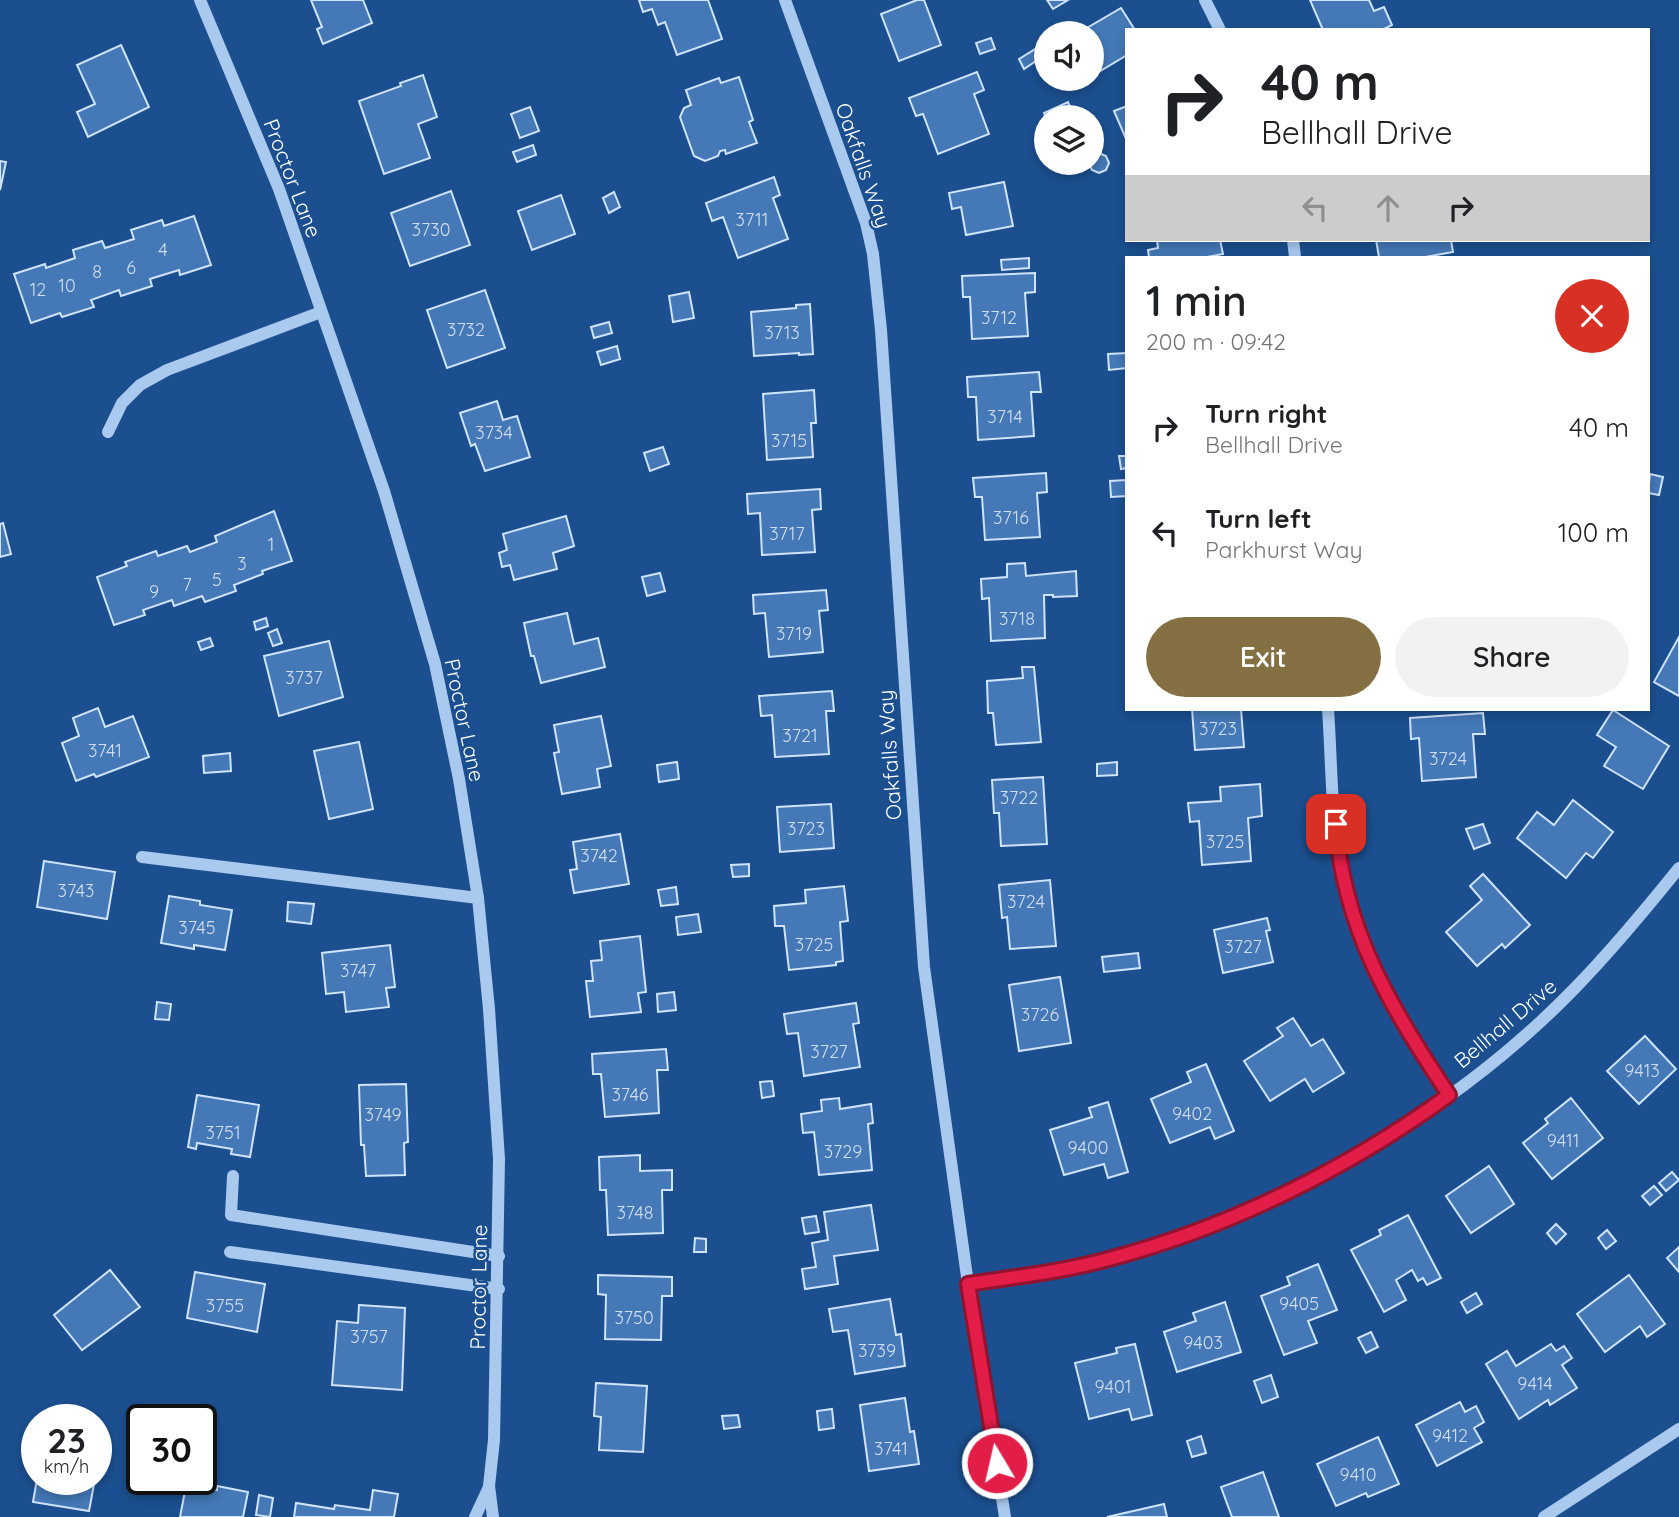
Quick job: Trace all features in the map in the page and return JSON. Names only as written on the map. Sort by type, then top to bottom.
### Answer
[{"type":"street","name":"Proctor Lane","points":[[200,0],[279,188],[384,491],[435,664],[459,779],[478,898],[499,1159],[499,1289],[494,1440],[489,1486],[493,1517]]},
{"type":"street","name":"Oakfalls Way","points":[[785,0],[855,189],[873,254],[881,330],[924,967],[968,1284],[1005,1517]]},
{"type":"street","points":[[1205,0],[1219,28]]},
{"type":"street","points":[[108,432],[122,403],[140,385],[158,375],[321,312]]},
{"type":"street","points":[[1328,711],[1337,848],[1355,924],[1391,1003],[1449,1095]]},
{"type":"street","points":[[142,857],[478,898]]},
{"type":"street","name":"Bellhall Drive","points":[[968,1284],[1104,1261],[1212,1224],[1297,1187],[1388,1137],[1449,1095],[1530,1031],[1576,988],[1645,911],[1679,868]]},
{"type":"street","points":[[233,1176],[231,1215],[499,1256]]},
{"type":"street","points":[[230,1252],[499,1289]]},
{"type":"street","points":[[1544,1517],[1679,1429]]},
{"type":"street","name":"Proctor Lane","points":[[475,1517],[489,1486]]},
{"type":"building","points":[[311,0],[363,0],[372,23],[323,44],[317,29],[322,27]]},
{"type":"building","points":[[639,0],[708,0],[722,39],[677,55],[665,22],[658,25],[652,9],[643,12]]},
{"type":"building","points":[[917,0],[924,0],[941,45],[899,61],[881,14]]},
{"type":"building","points":[[1047,0],[1068,0],[1053,9]]},
{"type":"building","points":[[1310,0],[1369,0],[1374,11],[1384,7],[1392,25],[1386,28],[1322,28]]},
{"type":"building","points":[[1121,8],[1134,28],[1125,28],[1125,56],[1104,69],[1104,21],[1099,21]]},
{"type":"building","points":[[991,38],[995,49],[980,54],[976,43]]},
{"type":"building","points":[[121,45],[149,107],[88,137],[77,112],[95,104],[77,65]]},
{"type":"building","points":[[1034,50],[1034,62],[1024,69],[1019,59]]},
{"type":"building","points":[[977,72],[984,90],[974,94],[989,134],[938,154],[923,114],[916,116],[909,98]]},
{"type":"building","points":[[423,75],[437,117],[418,124],[430,158],[384,174],[359,101]]},
{"type":"building","points":[[739,77],[753,120],[749,122],[757,143],[726,154],[725,150],[720,151],[718,156],[705,161],[694,156],[680,117],[684,108],[691,105],[686,90],[719,78],[721,83]]},
{"type":"building","points":[[530,107],[539,131],[520,138],[511,114]]},
{"type":"building","points":[[1125,107],[1125,136],[1114,111]]},
{"type":"building","points":[[533,145],[536,155],[517,162],[513,152]]},
{"type":"building","points":[[1104,155],[1109,163],[1104,171]]},
{"type":"building","points":[[0,161],[6,162],[0,190]]},
{"type":"building","points":[[774,177],[780,195],[773,198],[788,239],[738,258],[723,217],[712,221],[706,203]]},
{"type":"building","points":[[1004,182],[1013,226],[966,235],[961,207],[952,209],[949,193]]},
{"type":"building","points":[[451,191],[470,245],[410,266],[391,213]]},
{"type":"building","points":[[614,192],[620,207],[609,213],[603,198]]},
{"type":"building","points":[[561,195],[575,234],[532,250],[518,211]]},
{"type":"building","points":[[194,216],[211,265],[180,275],[179,270],[150,279],[152,286],[121,296],[119,290],[91,300],[94,307],[62,317],[60,313],[31,323],[14,274],[45,264],[46,268],[75,258],[73,250],[102,241],[105,248],[134,239],[131,230],[162,220],[164,226]]},
{"type":"building","points":[[1157,242],[1220,242],[1223,254],[1149,256],[1148,250],[1158,248]]},
{"type":"building","points":[[1376,242],[1451,242],[1453,252],[1431,256],[1379,256]]},
{"type":"building","points":[[1029,258],[1029,268],[1002,270],[1001,260]]},
{"type":"building","points":[[1035,273],[1035,292],[1025,293],[1028,336],[972,339],[970,297],[963,297],[962,276]]},
{"type":"building","points":[[485,290],[505,348],[447,368],[427,310]]},
{"type":"building","points":[[689,292],[694,318],[673,322],[669,296]]},
{"type":"building","points":[[810,304],[813,354],[754,356],[751,312]]},
{"type":"building","points":[[609,322],[612,333],[594,338],[591,327]]},
{"type":"building","points":[[617,346],[620,359],[601,365],[597,352]]},
{"type":"building","points":[[1125,353],[1125,368],[1109,370],[1108,354]]},
{"type":"building","points":[[1039,372],[1041,392],[1031,392],[1034,436],[978,440],[976,397],[968,397],[967,377]]},
{"type":"building","points":[[814,390],[816,423],[811,423],[813,457],[767,460],[763,394]]},
{"type":"building","points":[[497,401],[503,420],[517,416],[530,457],[485,471],[475,444],[471,446],[460,413]]},
{"type":"building","points":[[663,447],[669,464],[650,471],[644,453]]},
{"type":"building","points":[[1119,456],[1125,456],[1125,468],[1121,469]]},
{"type":"building","points":[[1046,473],[1047,492],[1037,493],[1040,537],[985,540],[982,497],[975,497],[973,478]]},
{"type":"building","points":[[1650,474],[1663,477],[1659,495],[1650,493]]},
{"type":"building","points":[[1125,480],[1125,496],[1111,497],[1110,481]]},
{"type":"building","points":[[820,489],[821,509],[812,510],[815,552],[762,555],[760,513],[748,514],[747,494]]},
{"type":"building","points":[[274,511],[292,561],[262,571],[263,574],[234,585],[236,591],[205,602],[202,596],[174,606],[172,600],[143,610],[145,615],[114,625],[97,577],[127,566],[125,562],[156,551],[158,556],[187,546],[190,552],[217,542],[215,536]]},
{"type":"building","points":[[566,516],[574,546],[553,553],[557,569],[514,580],[510,565],[502,567],[499,553],[507,550],[503,534]]},
{"type":"building","points":[[3,523],[11,554],[0,557],[0,524]]},
{"type":"building","points":[[1025,563],[1026,576],[1076,571],[1077,596],[1044,595],[1045,638],[991,641],[989,598],[982,599],[981,579],[1007,577],[1007,564]]},
{"type":"building","points":[[660,573],[665,591],[647,596],[642,577]]},
{"type":"building","points":[[826,590],[828,610],[819,611],[823,652],[769,657],[765,613],[754,614],[753,595]]},
{"type":"building","points":[[567,613],[574,644],[598,638],[605,667],[541,683],[534,656],[531,656],[524,623]]},
{"type":"building","points":[[266,618],[268,626],[256,630],[254,622]]},
{"type":"building","points":[[277,629],[282,643],[273,646],[268,633]]},
{"type":"building","points":[[1679,637],[1679,696],[1654,682]]},
{"type":"building","points":[[210,638],[213,646],[201,650],[198,642]]},
{"type":"building","points":[[329,641],[343,697],[279,716],[264,656]]},
{"type":"building","points":[[1022,667],[1034,667],[1041,742],[996,745],[993,713],[988,713],[987,681],[1023,678]]},
{"type":"building","points":[[832,691],[834,711],[826,711],[829,754],[775,757],[772,715],[761,716],[759,696]]},
{"type":"building","points":[[98,708],[105,727],[133,716],[149,757],[96,777],[94,774],[76,781],[62,743],[79,736],[73,718]]},
{"type":"building","points":[[1192,711],[1241,711],[1244,747],[1195,750]]},
{"type":"building","points":[[1615,711],[1669,746],[1643,789],[1604,766],[1616,747],[1597,735]]},
{"type":"building","points":[[1483,713],[1485,734],[1473,734],[1476,777],[1422,781],[1419,738],[1411,739],[1410,718]]},
{"type":"building","points":[[601,716],[611,766],[597,769],[600,787],[562,794],[554,753],[559,752],[554,725]]},
{"type":"building","points":[[359,742],[373,809],[329,819],[314,751]]},
{"type":"building","points":[[230,753],[231,771],[204,773],[203,756]]},
{"type":"building","points":[[677,762],[679,779],[659,782],[657,765]]},
{"type":"building","points":[[1117,762],[1117,775],[1097,776],[1097,764]]},
{"type":"building","points":[[1043,777],[1047,844],[1001,846],[999,813],[994,813],[992,780]]},
{"type":"building","points":[[1260,784],[1262,816],[1248,818],[1251,861],[1202,865],[1199,821],[1190,822],[1188,803],[1221,801],[1220,787]]},
{"type":"building","points":[[1573,800],[1613,832],[1593,858],[1586,853],[1566,878],[1517,838],[1537,812],[1554,825]]},
{"type":"building","points":[[831,804],[834,848],[780,852],[777,807]]},
{"type":"building","points":[[1483,824],[1490,843],[1474,849],[1466,829]]},
{"type":"building","points":[[620,834],[629,884],[574,893],[570,870],[577,869],[573,842]]},
{"type":"building","points":[[44,861],[115,872],[107,919],[37,907]]},
{"type":"building","points":[[749,864],[749,876],[733,877],[731,865]]},
{"type":"building","points":[[1483,874],[1530,925],[1505,948],[1502,944],[1477,966],[1446,932],[1482,900],[1470,886]]},
{"type":"building","points":[[1050,880],[1056,946],[1010,949],[1007,917],[1002,918],[999,885]]},
{"type":"building","points":[[844,886],[848,921],[840,922],[843,961],[836,962],[836,965],[789,970],[784,926],[775,926],[774,906],[806,903],[805,890]]},
{"type":"building","points":[[676,887],[678,904],[661,906],[658,890]]},
{"type":"building","points":[[169,896],[232,910],[225,950],[194,945],[194,949],[161,943]]},
{"type":"building","points":[[288,902],[314,904],[311,924],[287,921]]},
{"type":"building","points":[[698,914],[701,932],[678,935],[676,917]]},
{"type":"building","points":[[1267,918],[1270,930],[1266,931],[1273,962],[1223,973],[1214,930]]},
{"type":"building","points":[[640,936],[646,992],[638,993],[641,1012],[590,1017],[586,981],[593,981],[591,961],[602,960],[600,941]]},
{"type":"building","points":[[390,945],[395,987],[386,988],[389,1007],[346,1012],[344,992],[326,994],[322,953]]},
{"type":"building","points":[[1138,953],[1140,968],[1104,972],[1102,957]]},
{"type":"building","points":[[1060,977],[1071,1043],[1019,1051],[1009,985]]},
{"type":"building","points":[[674,992],[676,1010],[658,1012],[657,994]]},
{"type":"building","points":[[157,1002],[171,1004],[169,1020],[155,1019]]},
{"type":"building","points":[[856,1003],[859,1023],[853,1024],[860,1067],[804,1076],[798,1033],[787,1034],[784,1014]]},
{"type":"building","points":[[1293,1018],[1311,1046],[1323,1039],[1344,1073],[1313,1092],[1305,1079],[1270,1101],[1244,1061],[1283,1036],[1277,1028]]},
{"type":"building","points":[[1645,1036],[1676,1069],[1639,1104],[1607,1071]]},
{"type":"building","points":[[666,1049],[668,1070],[657,1070],[659,1113],[605,1117],[601,1074],[593,1074],[592,1054]]},
{"type":"building","points":[[1206,1064],[1234,1131],[1215,1139],[1210,1127],[1170,1143],[1151,1099],[1191,1082],[1187,1072]]},
{"type":"building","points":[[772,1081],[774,1096],[762,1098],[760,1082]]},
{"type":"building","points":[[406,1084],[408,1142],[404,1143],[405,1175],[366,1176],[364,1145],[361,1145],[359,1085]]},
{"type":"building","points":[[197,1095],[259,1105],[250,1157],[231,1154],[232,1149],[197,1143],[196,1149],[188,1147]]},
{"type":"building","points":[[839,1098],[840,1109],[871,1104],[873,1123],[868,1124],[872,1170],[819,1175],[814,1132],[803,1133],[801,1114],[822,1111],[821,1100]]},
{"type":"building","points":[[1571,1098],[1603,1138],[1552,1179],[1523,1143],[1548,1123],[1545,1119]]},
{"type":"building","points":[[1108,1102],[1128,1172],[1108,1178],[1104,1164],[1064,1175],[1050,1130],[1092,1117],[1089,1108]]},
{"type":"building","points":[[640,1155],[640,1171],[672,1170],[672,1190],[662,1190],[663,1233],[608,1235],[606,1190],[600,1190],[599,1157]]},
{"type":"building","points":[[1489,1166],[1514,1204],[1471,1233],[1446,1196]]},
{"type":"building","points":[[1672,1172],[1679,1180],[1666,1191],[1659,1183]]},
{"type":"building","points":[[1654,1186],[1662,1195],[1650,1205],[1642,1196]]},
{"type":"building","points":[[871,1205],[878,1250],[834,1256],[838,1284],[805,1289],[802,1269],[816,1267],[812,1243],[828,1240],[824,1212]]},
{"type":"building","points":[[1408,1215],[1441,1278],[1427,1285],[1423,1278],[1418,1281],[1412,1270],[1396,1280],[1406,1300],[1384,1312],[1351,1250],[1381,1235],[1379,1230]]},
{"type":"building","points":[[816,1216],[819,1232],[805,1234],[802,1218]]},
{"type":"building","points":[[1556,1224],[1566,1234],[1556,1244],[1547,1233]]},
{"type":"building","points":[[1607,1230],[1616,1241],[1606,1249],[1598,1238]]},
{"type":"building","points":[[695,1238],[706,1239],[706,1252],[694,1252]]},
{"type":"building","points":[[1679,1247],[1679,1272],[1667,1258]]},
{"type":"building","points":[[1318,1264],[1337,1310],[1308,1321],[1317,1343],[1284,1355],[1261,1296],[1290,1285],[1287,1277]]},
{"type":"building","points":[[110,1270],[140,1307],[82,1350],[54,1315]]},
{"type":"building","points":[[195,1272],[265,1284],[257,1332],[187,1318]]},
{"type":"building","points":[[598,1275],[672,1277],[672,1296],[662,1296],[661,1340],[605,1339],[606,1295],[598,1294]]},
{"type":"building","points":[[1629,1275],[1665,1324],[1647,1337],[1640,1326],[1605,1352],[1577,1314]]},
{"type":"building","points":[[1476,1293],[1482,1304],[1467,1313],[1461,1302]]},
{"type":"building","points":[[890,1299],[896,1335],[901,1334],[905,1366],[855,1374],[848,1330],[833,1332],[829,1309]]},
{"type":"building","points":[[1225,1302],[1241,1352],[1177,1372],[1164,1332],[1196,1321],[1193,1313]]},
{"type":"building","points":[[359,1305],[405,1308],[402,1390],[332,1385],[337,1321],[358,1323]]},
{"type":"building","points":[[1371,1332],[1378,1347],[1366,1353],[1358,1338]]},
{"type":"building","points":[[1135,1344],[1152,1415],[1132,1420],[1129,1409],[1089,1419],[1075,1363],[1117,1353],[1116,1348]]},
{"type":"building","points":[[1551,1344],[1556,1351],[1564,1346],[1572,1358],[1562,1365],[1577,1388],[1550,1405],[1548,1400],[1519,1419],[1486,1364],[1507,1351],[1516,1366]]},
{"type":"building","points":[[1271,1375],[1278,1397],[1262,1403],[1254,1381]]},
{"type":"building","points":[[596,1383],[647,1386],[643,1452],[599,1450],[601,1417],[594,1416]]},
{"type":"building","points":[[905,1398],[910,1432],[914,1431],[919,1464],[869,1471],[860,1405]]},
{"type":"building","points":[[1460,1402],[1465,1412],[1476,1406],[1484,1422],[1474,1428],[1482,1442],[1437,1466],[1416,1425]]},
{"type":"building","points":[[832,1409],[834,1428],[819,1430],[817,1411]]},
{"type":"building","points":[[738,1415],[740,1427],[724,1429],[722,1416]]},
{"type":"building","points":[[1201,1436],[1206,1453],[1192,1457],[1187,1441]]},
{"type":"building","points":[[1378,1437],[1399,1484],[1368,1497],[1366,1493],[1336,1506],[1317,1464]]},
{"type":"building","points":[[1263,1472],[1279,1517],[1232,1517],[1221,1487]]},
{"type":"building","points":[[217,1486],[248,1492],[243,1517],[180,1517],[184,1495],[217,1495]]},
{"type":"building","points":[[373,1490],[398,1494],[394,1517],[294,1517],[296,1503],[334,1509],[335,1505],[370,1510]]},
{"type":"building","points":[[34,1495],[92,1495],[89,1511],[33,1502]]},
{"type":"building","points":[[259,1495],[273,1498],[270,1517],[256,1515]]},
{"type":"building","points":[[1164,1504],[1167,1517],[1107,1517]]},
{"type":"route","points":[[997,1463],[968,1284],[1104,1261],[1212,1224],[1340,1165],[1388,1137],[1449,1095],[1391,1003],[1355,924],[1337,848],[1336,824]]}]
